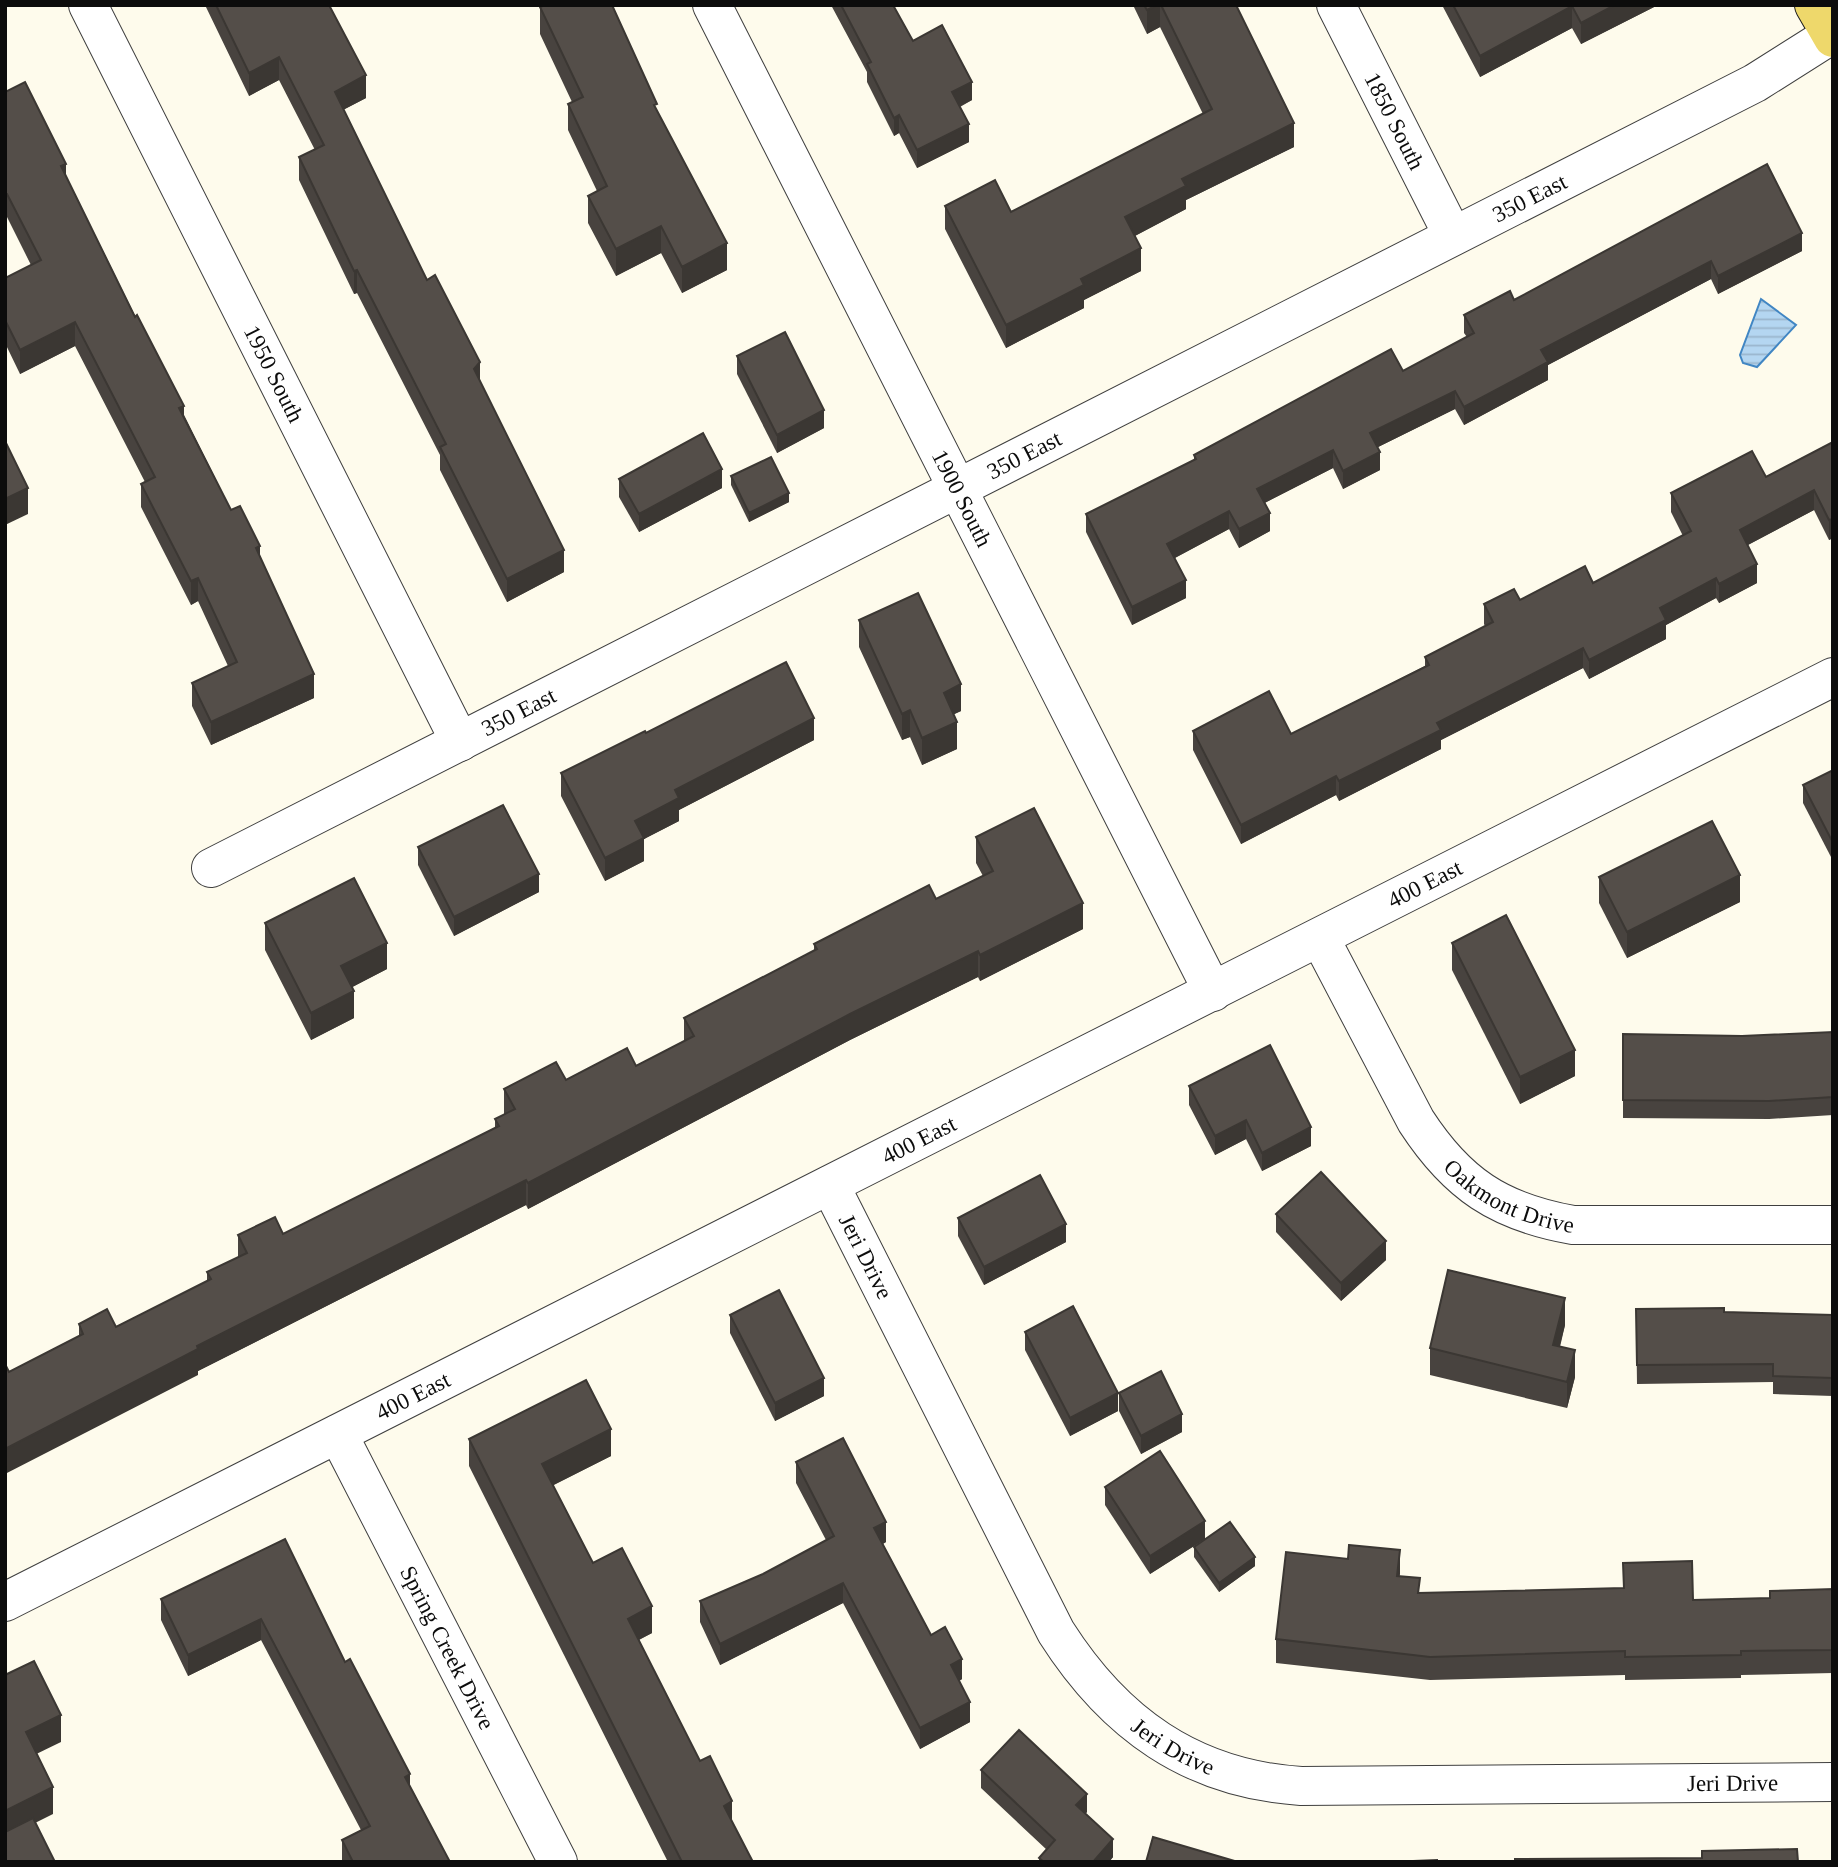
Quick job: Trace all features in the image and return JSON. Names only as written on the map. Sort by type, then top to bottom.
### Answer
[{"type":"street","name":"1950 South","points":[[88,5],[460,742]]},
{"type":"street","name":"1900 South","points":[[712,5],[1213,992]]},
{"type":"street","name":"1850 South","points":[[1336,5],[1453,236]]},
{"type":"street","name":"350 East","points":[[211,868],[1755,83],[1826,26]]},
{"type":"street","name":"400 East","points":[[5,1602],[1833,677]]},
{"type":"street","name":"Oakmont Drive","points":[[1320,938],[1416,1121],[1434,1149],[1456,1173],[1481,1194],[1542,1220],[1573,1225],[1833,1224]]},
{"type":"street","name":"Jeri Drive","points":[[830,1185],[1056,1632],[1079,1668],[1108,1701],[1139,1729],[1177,1752],[1237,1777],[1269,1784],[1301,1786],[1833,1782]]},
{"type":"street","name":"Spring Creek Drive","points":[[338,1434],[558,1862]]},
{"type":"water","points":[[1761,299],[1796,325],[1757,367],[1743,363],[1740,355]]},
{"type":"building","points":[[216,5],[329,5],[366,75],[335,92],[427,280],[435,275],[480,362],[474,369],[564,550],[507,579],[440,447],[446,444],[357,270],[354,271],[299,157],[324,145],[279,57],[249,73]]},
{"type":"building","points":[[612,5],[657,104],[654,105],[727,243],[682,267],[661,226],[616,249],[588,196],[607,186],[568,104],[583,97],[540,7]]},
{"type":"building","points":[[841,5],[893,5],[913,41],[942,25],[972,82],[952,92],[969,124],[917,150],[899,115],[894,118],[867,64],[871,62]]},
{"type":"building","points":[[1144,5],[1157,5],[1147,10]]},
{"type":"building","points":[[1161,5],[1236,5],[1294,123],[1182,179],[1186,186],[1125,217],[1141,248],[1081,279],[1084,285],[1006,325],[945,206],[995,180],[1011,212],[1212,109]]},
{"type":"building","points":[[1453,5],[1615,5],[1581,23],[1572,6],[1480,56]]},
{"type":"building","points":[[25,82],[66,164],[61,166],[135,317],[137,315],[184,406],[179,408],[231,510],[240,506],[260,546],[256,548],[314,674],[211,722],[192,683],[237,662],[198,578],[191,581],[141,484],[155,477],[75,322],[20,350],[5,320],[5,278],[41,260],[5,194],[5,92]]},
{"type":"building","points":[[1767,164],[1802,233],[1718,276],[1711,261],[1541,350],[1548,362],[1464,407],[1455,391],[1370,433],[1380,452],[1343,471],[1333,450],[1257,489],[1270,513],[1239,529],[1229,511],[1167,544],[1186,580],[1132,607],[1086,514],[1196,459],[1194,455],[1391,349],[1403,371],[1474,333],[1464,315],[1510,291],[1514,300]]},
{"type":"building","points":[[785,332],[824,410],[777,435],[737,356]]},
{"type":"building","points":[[703,433],[722,469],[639,514],[619,479]]},
{"type":"building","points":[[5,441],[28,488],[5,499]]},
{"type":"building","points":[[1833,442],[1833,519],[1829,520],[1814,490],[1740,530],[1757,564],[1719,584],[1716,578],[1660,608],[1666,620],[1589,660],[1583,648],[1437,723],[1441,730],[1339,781],[1336,776],[1241,825],[1193,731],[1269,691],[1291,734],[1429,665],[1425,657],[1493,622],[1484,604],[1514,589],[1520,600],[1585,566],[1593,583],[1691,531],[1671,493],[1752,451],[1766,477]]},
{"type":"building","points":[[771,457],[789,493],[749,513],[731,476]]},
{"type":"building","points":[[918,593],[961,684],[944,693],[957,722],[922,738],[910,710],[902,714],[859,620]]},
{"type":"building","points":[[786,662],[814,718],[675,790],[679,798],[635,821],[644,838],[605,858],[561,773]]},
{"type":"building","points":[[1833,770],[1833,838],[1831,839],[1803,785]]},
{"type":"building","points":[[503,805],[539,874],[454,917],[418,847]]},
{"type":"building","points":[[1034,808],[1083,903],[980,955],[978,951],[850,1014],[528,1183],[526,1180],[197,1346],[198,1349],[5,1449],[5,1364],[9,1372],[83,1334],[79,1324],[107,1309],[116,1327],[211,1279],[207,1272],[247,1253],[238,1235],[275,1217],[283,1234],[499,1126],[495,1119],[515,1109],[504,1089],[556,1062],[566,1080],[627,1048],[636,1066],[694,1036],[684,1018],[817,949],[814,944],[929,885],[936,899],[993,871],[976,837]]},
{"type":"building","points":[[1712,821],[1740,875],[1627,932],[1599,877]]},
{"type":"building","points":[[354,878],[387,943],[341,966],[354,991],[311,1013],[265,923]]},
{"type":"building","points":[[1506,915],[1575,1050],[1520,1077],[1452,943]]},
{"type":"building","points":[[1833,1032],[1833,1097],[1769,1101],[1623,1100],[1623,1034],[1742,1036]]},
{"type":"building","points":[[1270,1045],[1311,1127],[1262,1153],[1246,1120],[1215,1136],[1189,1086]]},
{"type":"building","points":[[1321,1172],[1386,1241],[1341,1283],[1276,1214]]},
{"type":"building","points":[[1040,1175],[1066,1224],[984,1267],[958,1218]]},
{"type":"building","points":[[1448,1270],[1565,1298],[1553,1345],[1575,1350],[1567,1382],[1430,1348]]},
{"type":"building","points":[[779,1290],[824,1378],[775,1403],[730,1315]]},
{"type":"building","points":[[1073,1306],[1118,1393],[1070,1418],[1025,1332]]},
{"type":"building","points":[[1724,1308],[1724,1312],[1833,1315],[1833,1378],[1773,1376],[1773,1364],[1637,1365],[1636,1309]]},
{"type":"building","points":[[1161,1371],[1182,1414],[1141,1436],[1119,1393]]},
{"type":"building","points":[[586,1380],[611,1429],[542,1464],[593,1563],[622,1548],[652,1606],[628,1619],[700,1761],[710,1756],[732,1801],[724,1806],[753,1862],[682,1862],[469,1439]]},
{"type":"building","points":[[843,1438],[886,1522],[874,1528],[931,1635],[945,1627],[962,1659],[951,1665],[970,1702],[920,1728],[843,1583],[720,1644],[700,1601],[763,1574],[834,1536],[796,1462]]},
{"type":"building","points":[[1160,1451],[1205,1521],[1150,1556],[1105,1487]]},
{"type":"building","points":[[1230,1522],[1255,1557],[1219,1583],[1194,1547]]},
{"type":"building","points":[[285,1539],[345,1662],[350,1659],[410,1774],[405,1777],[450,1862],[353,1862],[342,1840],[370,1826],[261,1619],[188,1655],[161,1599]]},
{"type":"building","points":[[1349,1545],[1400,1550],[1397,1576],[1420,1578],[1418,1593],[1624,1588],[1623,1563],[1692,1561],[1693,1600],[1770,1598],[1770,1591],[1833,1589],[1833,1650],[1741,1651],[1741,1655],[1625,1657],[1625,1651],[1430,1657],[1276,1639],[1286,1552],[1348,1559]]},
{"type":"building","points":[[34,1661],[61,1715],[26,1732],[53,1787],[5,1811],[5,1675]]},
{"type":"building","points":[[1019,1730],[1087,1794],[1076,1805],[1113,1839],[1093,1862],[1044,1862],[1039,1858],[1055,1840],[981,1770]]},
{"type":"building","points":[[33,1818],[55,1862],[5,1862],[5,1832]]},
{"type":"building","points":[[1153,1837],[1238,1862],[1146,1862]]},
{"type":"building","points":[[1797,1849],[1798,1862],[1515,1862],[1515,1859],[1702,1858],[1702,1851]]},
{"type":"building","points":[[1437,1860],[1437,1862],[1388,1862]]}]
